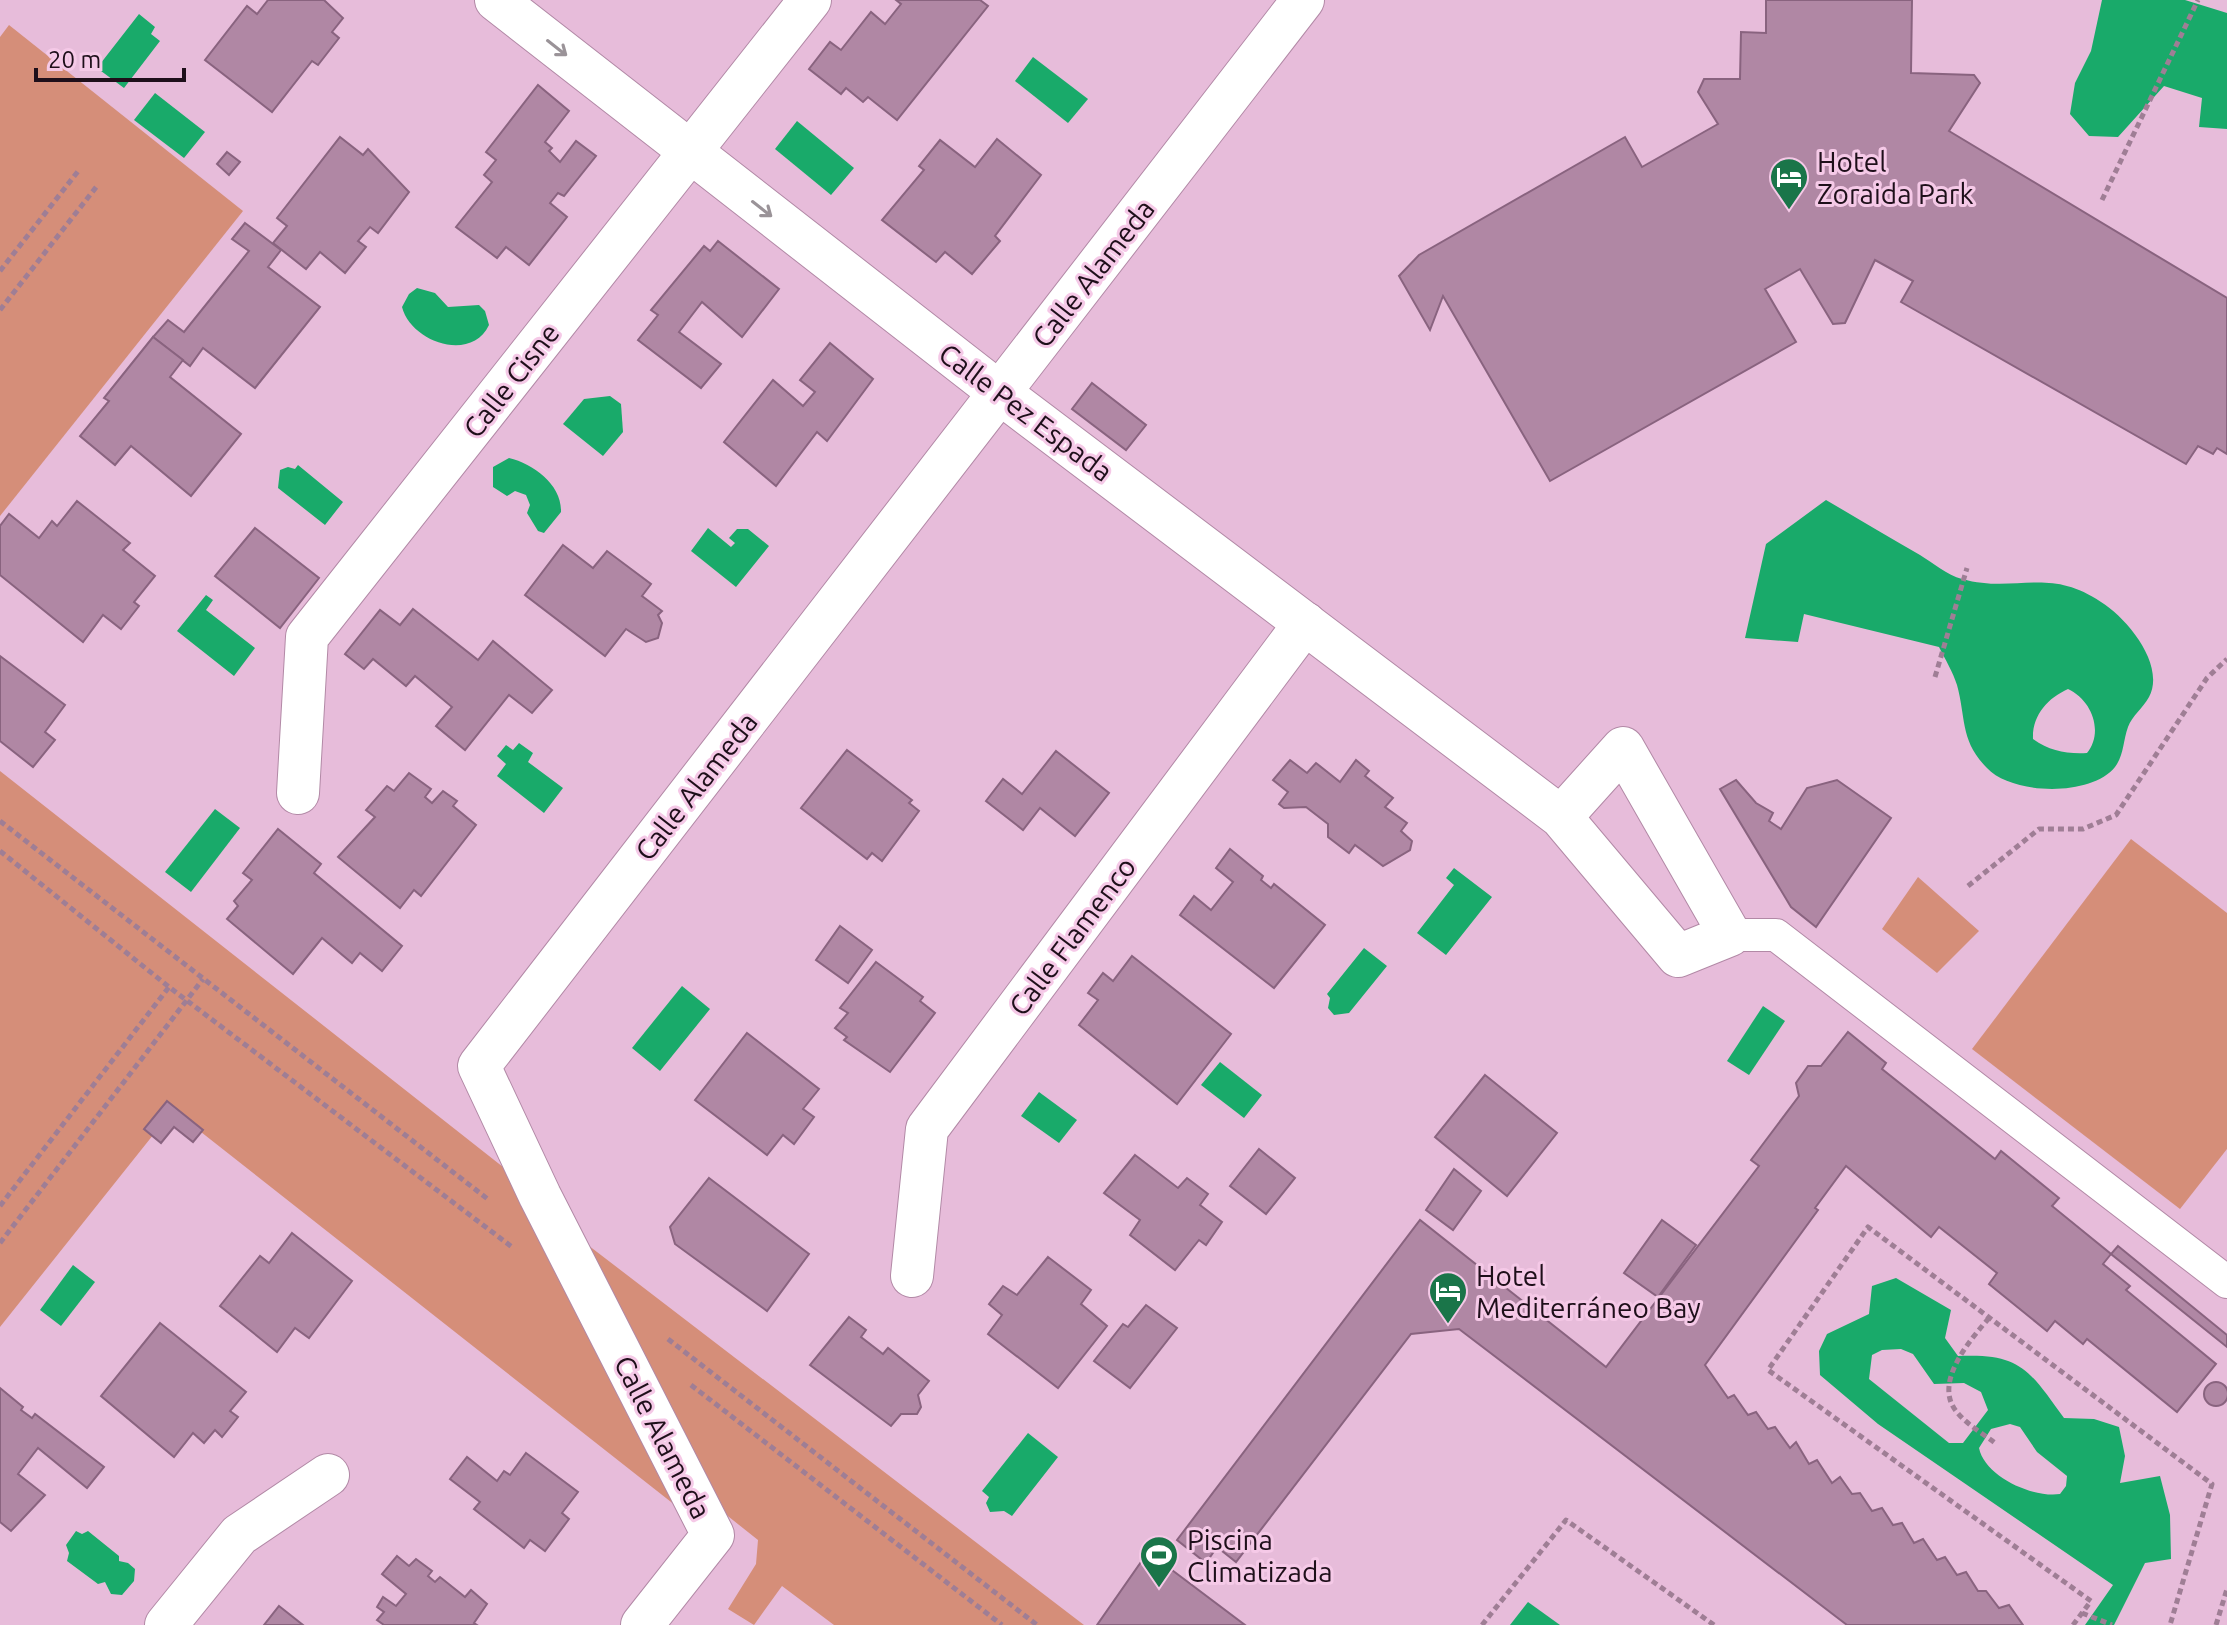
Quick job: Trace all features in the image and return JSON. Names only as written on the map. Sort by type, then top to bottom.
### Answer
[{"type":"street","name":"Calle Pez Espada","points":[[496,0],[1000,393],[1561,817],[1678,956],[1730,935]]},
{"type":"street","name":"Calle Cisne","points":[[298,793],[307,637],[810,0]]},
{"type":"street","name":"Calle Alameda","points":[[642,1625],[713,1535],[540,1196],[479,1066],[1303,0]]},
{"type":"street","name":"Calle Flamenco","points":[[912,1276],[927,1129],[1305,623]]},
{"type":"street","points":[[1561,817],[1623,748],[1730,935],[1776,935],[2227,1282]]},
{"type":"street","points":[[166,1625],[239,1535],[328,1475]]},
{"type":"path","points":[[2102,200],[2198,0]]},
{"type":"path","points":[[0,271],[79,170]]},
{"type":"path","points":[[0,310],[97,186]]},
{"type":"path","points":[[1935,677],[1967,568]]},
{"type":"path","points":[[1968,886],[2039,829],[2083,829],[2116,815],[2207,678],[2227,659]]},
{"type":"path","points":[[2220,665],[2227,669]]},
{"type":"path","points":[[0,851],[169,987],[0,1206]]},
{"type":"path","points":[[0,1243],[203,979]]},
{"type":"path","points":[[2073,1625],[2091,1601],[1768,1370],[1868,1227],[2212,1484],[2170,1625]]},
{"type":"path","points":[[1989,1318],[1962,1348],[1948,1392],[1954,1409],[1995,1443]]},
{"type":"path","points":[[1482,1625],[1566,1520],[1714,1625]]},
{"type":"path","points":[[2216,1625],[2227,1589]]},
{"type":"path","points":[[2082,1613],[2112,1625]]},
{"type":"shaded area","points":[[2102,0],[2185,0],[2227,13],[2227,129],[2199,127],[2202,98],[2164,86],[2118,137],[2089,136],[2070,114],[2075,83],[2091,51]]},
{"type":"shaded area","points":[[139,14],[155,27],[151,34],[160,41],[124,88],[97,68]]},
{"type":"shaded area","points":[[9,25],[243,211],[0,516],[0,37]]},
{"type":"shaded area","points":[[1033,57],[1088,99],[1068,123],[1015,81]]},
{"type":"shaded area","points":[[155,93],[205,132],[184,158],[134,120]]},
{"type":"shaded area","points":[[797,121],[854,168],[831,195],[775,149]]},
{"type":"shaded area","points":[[417,288],[435,293],[448,307],[479,305],[485,311],[489,325],[480,337],[469,343],[456,345],[429,338],[417,330],[402,307],[409,294]]},
{"type":"shaded area","points":[[610,396],[621,404],[623,432],[603,456],[563,424],[584,399]]},
{"type":"shaded area","points":[[509,458],[537,471],[557,493],[561,512],[544,533],[538,531],[527,513],[530,505],[526,495],[515,491],[507,496],[493,487],[493,467]]},
{"type":"shaded area","points":[[298,465],[343,502],[325,525],[278,488],[280,470],[288,467],[295,469]]},
{"type":"shaded area","points":[[1826,500],[1956,577],[1981,583],[2065,585],[2101,602],[2132,631],[2148,657],[2152,671],[2153,684],[2149,697],[2130,723],[2115,767],[2104,777],[2071,788],[2032,787],[1999,777],[1987,768],[1972,748],[1965,729],[1957,685],[1939,647],[1804,614],[1798,642],[1745,638],[1766,544]],"holes":[[[2068,689],[2089,709],[2095,726],[2095,736],[2087,753],[2058,751],[2033,739],[2035,722],[2048,702]]]},
{"type":"shaded area","points":[[708,528],[731,547],[735,543],[729,538],[737,529],[748,529],[769,546],[736,587],[691,551]]},
{"type":"shaded area","points":[[206,595],[213,600],[206,610],[255,648],[234,676],[177,631]]},
{"type":"shaded area","points":[[519,743],[533,753],[528,762],[563,788],[544,813],[497,776],[506,764],[497,756],[506,745],[513,750]]},
{"type":"shaded area","points":[[0,771],[540,1196],[550,1216],[1084,1625],[834,1625],[782,1586],[754,1625],[728,1609],[756,1564],[758,1540],[690,1486],[713,1535],[173,1110],[0,1327]]},
{"type":"shaded area","points":[[215,809],[240,828],[191,892],[165,872]]},
{"type":"shaded area","points":[[2131,839],[2227,913],[2227,1149],[2180,1209],[1972,1049]]},
{"type":"shaded area","points":[[1454,868],[1492,897],[1446,955],[1417,933],[1454,885],[1446,878]]},
{"type":"shaded area","points":[[1918,877],[1979,931],[1937,973],[1882,929]]},
{"type":"shaded area","points":[[1364,948],[1387,966],[1349,1013],[1334,1015],[1328,1008],[1330,998],[1327,994]]},
{"type":"shaded area","points":[[682,986],[710,1009],[660,1071],[632,1048]]},
{"type":"shaded area","points":[[1763,1006],[1785,1021],[1749,1075],[1727,1061]]},
{"type":"shaded area","points":[[1220,1062],[1262,1095],[1244,1118],[1201,1085]]},
{"type":"shaded area","points":[[1039,1092],[1077,1120],[1059,1143],[1021,1116]]},
{"type":"shaded area","points":[[73,1265],[95,1282],[61,1326],[40,1310]]},
{"type":"shaded area","points":[[1896,1278],[1951,1310],[1945,1338],[1958,1356],[1996,1358],[2022,1368],[2032,1376],[2064,1418],[2094,1419],[2119,1427],[2125,1456],[2120,1483],[2160,1476],[2170,1515],[2171,1559],[2145,1563],[2114,1625],[2085,1625],[2113,1585],[1878,1424],[1820,1375],[1819,1351],[1827,1334],[1869,1314],[1872,1286]],"holes":[[[1901,1349],[1913,1354],[1934,1384],[1964,1383],[1981,1392],[1988,1410],[1963,1443],[1949,1443],[1869,1379],[1872,1355],[1882,1350]],[[2010,1424],[2020,1427],[2037,1452],[2067,1476],[2066,1486],[2060,1494],[2024,1489],[1990,1468],[1979,1448],[1991,1429]]]},
{"type":"shaded area","points":[[1028,1433],[1058,1457],[1012,1516],[1004,1511],[990,1512],[986,1503],[989,1497],[982,1491]]},
{"type":"shaded area","points":[[76,1531],[82,1534],[88,1531],[119,1556],[119,1561],[135,1569],[134,1581],[122,1595],[111,1594],[105,1582],[98,1584],[67,1561],[69,1553],[66,1545]]},
{"type":"shaded area","points":[[1528,1602],[1560,1625],[1510,1625]]},
{"type":"building","points":[[268,0],[324,0],[343,18],[332,32],[339,38],[318,65],[312,61],[272,112],[205,60],[247,6],[257,14]]},
{"type":"building","points":[[896,0],[980,0],[988,6],[897,120],[868,97],[863,102],[846,88],[841,94],[809,69],[830,42],[841,50],[871,12],[885,24],[901,4]]},
{"type":"building","name":"Hotel Zoraida Park","points":[[1766,0],[1912,0],[1911,73],[1974,75],[1980,83],[1949,131],[2227,298],[2227,454],[2217,448],[2213,454],[2198,446],[2186,464],[1901,302],[1913,281],[1875,260],[1845,323],[1833,324],[1800,269],[1765,289],[1796,342],[1550,481],[1443,296],[1430,330],[1399,276],[1419,255],[1625,137],[1642,167],[1718,124],[1698,92],[1704,79],[1740,79],[1741,32],[1766,33]]},
{"type":"building","points":[[538,85],[569,111],[545,142],[552,148],[549,151],[560,162],[576,141],[596,156],[564,196],[558,193],[550,203],[567,217],[529,265],[506,247],[497,258],[456,227],[492,182],[484,175],[496,160],[486,152]]},
{"type":"building","points":[[340,137],[363,155],[368,149],[409,192],[378,233],[370,227],[358,241],[366,247],[345,273],[320,252],[306,269],[273,243],[287,226],[277,218]]},
{"type":"building","points":[[997,139],[1041,175],[995,236],[1000,241],[972,274],[945,252],[936,262],[882,220],[924,170],[919,166],[940,140],[975,167]]},
{"type":"building","points":[[227,152],[240,162],[229,175],[217,164]]},
{"type":"building","points":[[245,223],[281,250],[268,267],[320,307],[255,388],[203,348],[190,366],[153,337],[168,320],[184,332],[249,251],[232,239]]},
{"type":"building","points":[[718,241],[779,289],[742,337],[702,302],[679,332],[721,364],[701,388],[638,340],[658,315],[651,310],[704,246],[710,251]]},
{"type":"building","points":[[153,337],[183,360],[170,377],[241,434],[191,496],[131,446],[115,465],[80,436],[109,401],[104,398]]},
{"type":"building","points":[[830,343],[873,379],[827,441],[817,432],[776,486],[724,442],[773,380],[803,406],[815,392],[800,380]]},
{"type":"building","points":[[1092,383],[1146,425],[1126,450],[1072,409]]},
{"type":"building","points":[[77,501],[130,543],[123,550],[155,576],[134,602],[139,606],[121,629],[103,615],[83,642],[0,575],[0,526],[9,514],[39,538],[52,521],[57,526]]},
{"type":"building","points":[[255,528],[319,578],[280,628],[215,576]]},
{"type":"building","points":[[563,545],[593,568],[607,551],[651,584],[642,596],[662,611],[658,615],[662,623],[658,638],[646,642],[626,629],[605,656],[525,595]]},
{"type":"building","points":[[413,609],[478,660],[493,641],[552,690],[532,713],[509,695],[465,750],[436,726],[452,707],[415,676],[406,686],[373,659],[364,669],[345,654],[380,610],[400,625]]},
{"type":"building","points":[[0,656],[65,705],[45,732],[55,740],[33,767],[0,741]]},
{"type":"building","points":[[847,750],[912,800],[909,803],[919,811],[882,861],[872,853],[867,859],[801,808]]},
{"type":"building","points":[[1056,751],[1109,793],[1075,836],[1040,808],[1023,830],[986,801],[1003,779],[1022,794]]},
{"type":"building","points":[[1290,760],[1307,773],[1316,763],[1340,782],[1356,760],[1369,771],[1365,776],[1393,798],[1385,807],[1407,823],[1401,831],[1412,841],[1410,850],[1383,866],[1355,845],[1349,853],[1328,837],[1328,824],[1306,807],[1284,808],[1279,804],[1288,792],[1273,780]]},
{"type":"building","points":[[409,773],[431,789],[425,797],[432,803],[443,791],[457,801],[453,806],[476,825],[421,896],[414,890],[400,908],[338,857],[375,817],[366,810],[387,786],[394,791]]},
{"type":"building","points":[[1736,780],[1756,803],[1773,813],[1769,821],[1781,829],[1807,788],[1837,780],[1891,818],[1816,927],[1791,907],[1720,789]]},
{"type":"building","points":[[278,829],[321,864],[314,873],[402,946],[382,971],[360,953],[352,963],[322,938],[293,974],[227,919],[238,906],[234,901],[252,880],[243,873]]},
{"type":"building","points":[[1230,849],[1263,876],[1261,880],[1271,888],[1274,884],[1325,925],[1274,988],[1180,915],[1194,896],[1211,910],[1233,882],[1216,868]]},
{"type":"building","points":[[840,926],[872,950],[848,983],[816,960]]},
{"type":"building","points":[[1132,956],[1231,1034],[1177,1104],[1079,1025],[1098,1000],[1088,993],[1103,973],[1113,981]]},
{"type":"building","points":[[876,962],[923,997],[920,1001],[935,1013],[890,1072],[844,1040],[847,1037],[835,1028],[848,1013],[840,1008]]},
{"type":"building","name":"Hotel Mediterráneo Bay","points":[[1848,1032],[1886,1063],[1882,1069],[1995,1159],[2001,1151],[2059,1198],[2052,1206],[2111,1254],[2103,1264],[2130,1286],[2126,1290],[2216,1364],[2177,1412],[2087,1339],[2083,1344],[2055,1321],[2047,1331],[1989,1284],[1997,1273],[1939,1227],[1931,1237],[1846,1166],[1815,1208],[1818,1210],[1705,1365],[1728,1398],[1734,1395],[1748,1415],[1756,1412],[1768,1429],[1775,1427],[1790,1448],[1796,1442],[1809,1464],[1817,1460],[1832,1483],[1840,1477],[1852,1494],[1860,1493],[1872,1511],[1882,1508],[1893,1525],[1902,1523],[1914,1543],[1923,1539],[1937,1560],[1945,1557],[1957,1575],[1966,1572],[1978,1591],[1986,1591],[1999,1608],[2009,1605],[2023,1625],[1847,1625],[1459,1329],[1411,1334],[1236,1562],[1217,1547],[1206,1563],[1177,1540],[1420,1220],[1606,1367],[1759,1166],[1751,1160],[1799,1096],[1796,1083],[1808,1066],[1821,1066]]},
{"type":"building","points":[[747,1033],[819,1089],[803,1109],[814,1117],[794,1144],[783,1135],[767,1155],[695,1100]]},
{"type":"building","points":[[1485,1075],[1557,1133],[1507,1196],[1435,1137]]},
{"type":"building","points":[[167,1101],[203,1130],[193,1142],[174,1127],[161,1143],[144,1129]]},
{"type":"building","points":[[1259,1149],[1295,1178],[1266,1214],[1230,1186]]},
{"type":"building","points":[[1135,1155],[1178,1188],[1187,1178],[1208,1194],[1200,1205],[1222,1222],[1206,1245],[1199,1240],[1175,1270],[1130,1235],[1140,1220],[1104,1193]]},
{"type":"building","points":[[1454,1169],[1481,1191],[1453,1230],[1426,1210]]},
{"type":"building","points":[[709,1178],[809,1254],[767,1311],[675,1244],[670,1227]]},
{"type":"building","points":[[1662,1220],[1696,1245],[1658,1297],[1624,1273]]},
{"type":"building","points":[[292,1233],[352,1281],[309,1338],[295,1328],[277,1352],[220,1306],[260,1256],[269,1263]]},
{"type":"building","points":[[2118,1246],[2227,1335],[2227,1347],[2111,1254]]},
{"type":"building","points":[[1048,1257],[1091,1290],[1081,1304],[1107,1326],[1058,1388],[988,1334],[1002,1315],[989,1304],[1003,1286],[1017,1295]]},
{"type":"building","points":[[1146,1305],[1177,1328],[1130,1388],[1094,1361],[1123,1324],[1128,1327]]},
{"type":"building","points":[[849,1317],[866,1330],[861,1337],[883,1354],[888,1348],[929,1381],[918,1395],[921,1407],[917,1414],[901,1414],[891,1426],[810,1365]]},
{"type":"building","points":[[160,1323],[246,1392],[230,1411],[238,1417],[222,1437],[215,1430],[204,1443],[193,1433],[174,1457],[101,1396]]},
{"type":"building","points":[[2216,1382],[2225,1385],[2228,1394],[2225,1403],[2216,1406],[2207,1403],[2204,1394],[2207,1385]]},
{"type":"building","points":[[0,1388],[23,1407],[21,1410],[32,1418],[35,1414],[104,1467],[87,1488],[38,1448],[18,1474],[45,1495],[11,1531],[0,1522]]},
{"type":"building","points":[[526,1453],[578,1492],[562,1513],[569,1519],[545,1551],[530,1540],[524,1548],[474,1509],[480,1502],[450,1479],[467,1457],[497,1481],[504,1471],[510,1475]]},
{"type":"building","name":"Piscina Climatizada","points":[[1148,1552],[1245,1625],[1097,1625]]},
{"type":"building","points":[[397,1556],[409,1566],[416,1559],[432,1571],[428,1576],[435,1582],[440,1577],[465,1597],[471,1590],[487,1604],[474,1623],[477,1625],[384,1625],[377,1620],[384,1612],[377,1607],[383,1597],[396,1606],[406,1594],[382,1574]]},
{"type":"building","points":[[279,1606],[303,1625],[264,1625]]},
{"type":"place","name":"Hotel Zoraida Park","points":[[1789,211]]},
{"type":"place","name":"Hotel Mediterráneo Bay","points":[[1448,1325]]},
{"type":"place","name":"Piscina Climatizada","points":[[1159,1589]]}]
